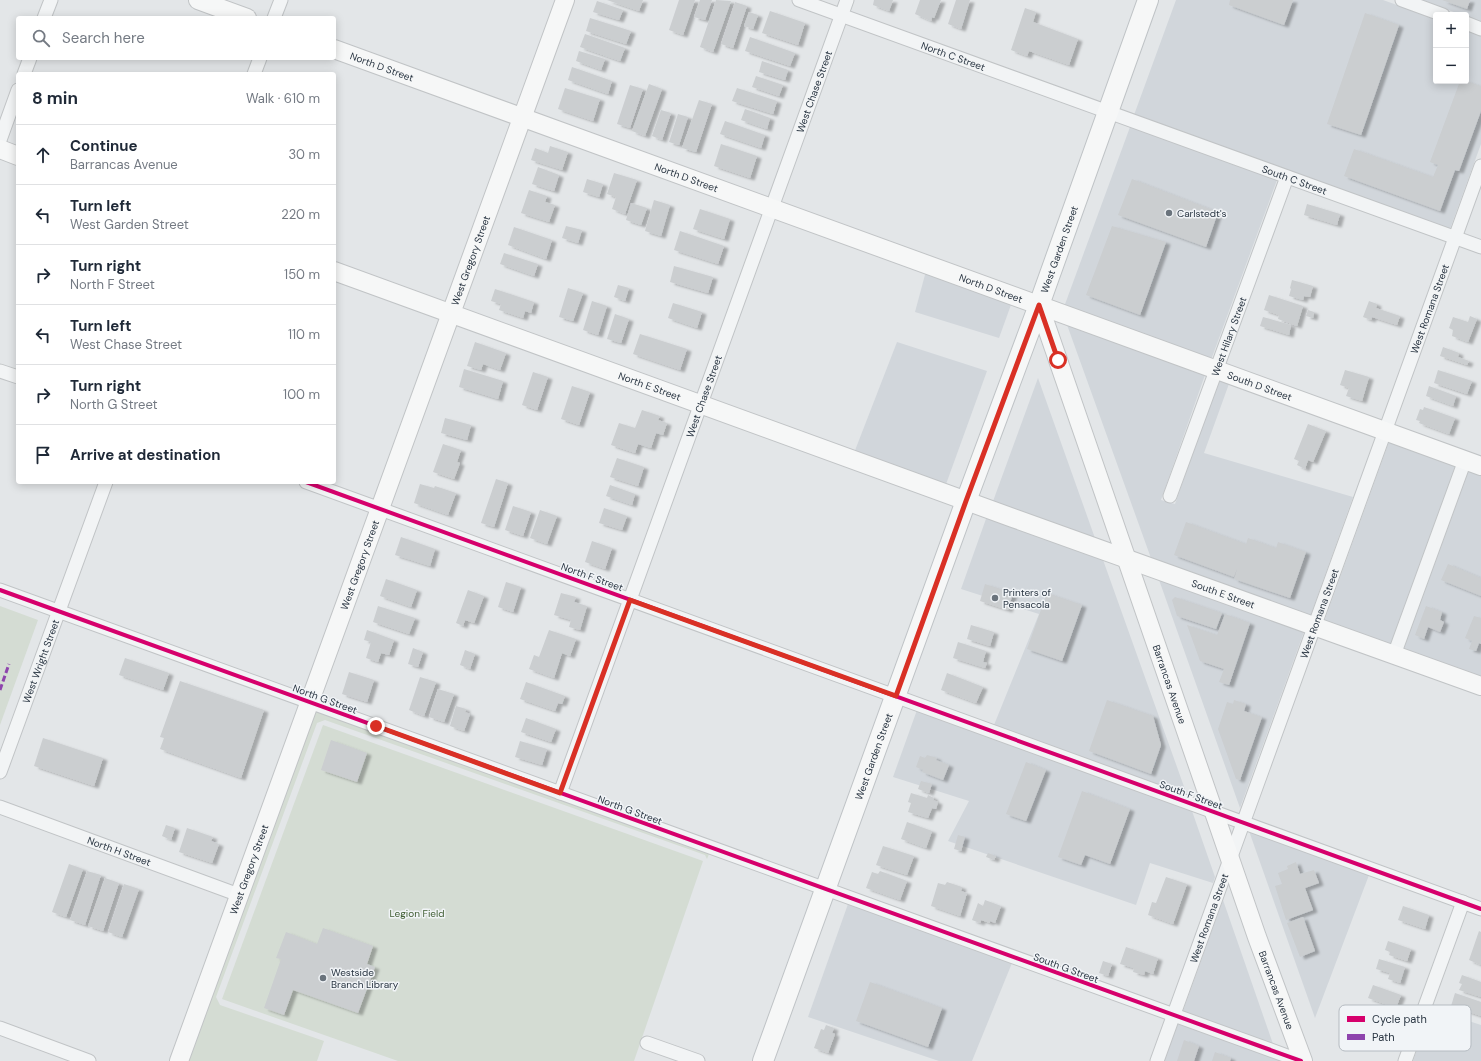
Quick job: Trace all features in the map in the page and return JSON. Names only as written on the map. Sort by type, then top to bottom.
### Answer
[{"type":"main road","name":"West Garden Street","points":[[763,1061],[966,501],[1039,305],[1148,0]]},
{"type":"street","points":[[45,16],[51,0]]},
{"type":"street","points":[[198,0],[242,16]]},
{"type":"street","points":[[275,16],[281,0]]},
{"type":"street","name":"West Gregory Street","points":[[179,1061],[565,0]]},
{"type":"street","name":"North C Street","points":[[799,0],[1108,112]]},
{"type":"street","name":"West Chase Street","points":[[560,793],[847,0]]},
{"type":"street","points":[[1402,0],[1435,12]]},
{"type":"street","points":[[1469,24],[1481,29]]},
{"type":"street","name":"North D Street","points":[[336,50],[1039,305]]},
{"type":"street","points":[[25,72],[29,60]]},
{"type":"street","points":[[255,72],[259,60]]},
{"type":"street","points":[[0,140],[16,96]]},
{"type":"street","name":"South C Street","points":[[1108,112],[1481,247]]},
{"type":"street","points":[[0,149],[16,155]]},
{"type":"street","name":"West Romana Street","points":[[1156,1061],[1481,166]]},
{"type":"street","name":"West Hilary Street","points":[[1170,496],[1286,177]]},
{"type":"street","name":"North E Street","points":[[336,272],[966,501]]},
{"type":"street","name":"South D Street","points":[[1039,305],[1473,463]]},
{"type":"street","name":"Barrancas Avenue","points":[[1039,305],[1231,857],[1257,937],[1302,1061]]},
{"type":"street","points":[[0,371],[16,376]]},
{"type":"street","points":[[1394,655],[1473,463]]},
{"type":"street","name":"West Wright Street","points":[[0,772],[105,484]]},
{"type":"street","name":"North F Street","points":[[311,484],[896,696]]},
{"type":"street","name":"South E Street","points":[[966,501],[1481,686]]},
{"type":"street","name":"North G Street","points":[[0,590],[826,889]]},
{"type":"street","name":"South F Street","points":[[896,696],[1481,909]]},
{"type":"street","name":"North H Street","points":[[0,807],[239,895]]},
{"type":"street","name":"South G Street","points":[[826,889],[1302,1061]]},
{"type":"street","points":[[1426,1005],[1463,902]]},
{"type":"street","points":[[0,1028],[89,1061]]},
{"type":"street","points":[[647,1043],[698,1061]]},
{"type":"street","points":[[1406,1061],[1410,1051]]},
{"type":"shaded area","points":[[1176,0],[1383,0],[1433,18],[1433,84],[1469,84],[1469,31],[1481,36],[1481,144],[1450,229],[1134,115]]},
{"type":"shaded area","points":[[1421,0],[1481,0],[1481,22],[1469,17],[1469,12],[1454,12]]},
{"type":"shaded area","points":[[1130,127],[1277,180],[1211,360],[1064,307]]},
{"type":"shaded area","points":[[926,271],[1012,302],[999,338],[915,312]]},
{"type":"shaded area","points":[[1066,322],[1206,372],[1161,500],[1175,504],[1220,377],[1230,381],[1204,453],[1353,497],[1310,617],[1152,561]]},
{"type":"shaded area","points":[[897,342],[987,371],[945,487],[854,453]]},
{"type":"shaded area","points":[[1038,378],[1096,541],[992,504]]},
{"type":"shaded area","points":[[1390,439],[1481,472],[1481,679],[1324,622]]},
{"type":"shaded area","points":[[987,516],[1102,557],[1187,795],[994,725],[1039,614],[961,589]]},
{"type":"shaded area","points":[[1158,577],[1305,629],[1240,808]]},
{"type":"shaded area","points":[[917,710],[1192,811],[1215,877],[1213,883],[1150,863],[1136,905],[948,841],[969,801],[893,777]]},
{"type":"shaded area","points":[[1249,831],[1369,875],[1315,1018]]},
{"type":"shaded area","points":[[1223,900],[1273,1044],[1183,1011]]},
{"type":"shaded area","points":[[848,904],[1012,963],[972,1061],[939,1061],[808,1017]]},
{"type":"shaded area","points":[[1471,1022],[1481,1025],[1481,1061],[1413,1061],[1417,1051],[1471,1051]]},
{"type":"shaded area","points":[[1178,1024],[1279,1060],[1279,1061],[1164,1061]]},
{"type":"green space","points":[[0,606],[38,620],[0,725]]},
{"type":"green space","points":[[314,711],[709,854],[707,859],[705,855],[325,720],[317,723],[216,997],[220,1005],[324,1041],[317,1061],[187,1061]]},
{"type":"green space","name":"Legion Field","points":[[323,725],[703,861],[634,1061],[398,1061],[222,999]]},
{"type":"building","points":[[607,0],[643,0],[639,11]]},
{"type":"building","points":[[679,0],[695,0],[683,35],[669,30]]},
{"type":"building","points":[[700,0],[712,0],[705,20],[694,17]]},
{"type":"building","points":[[716,0],[731,1],[713,52],[700,47]]},
{"type":"building","points":[[874,0],[893,0],[889,11],[873,5]]},
{"type":"building","points":[[920,0],[941,0],[934,18],[932,17],[931,21],[915,14]]},
{"type":"building","points":[[956,0],[970,0],[961,29],[948,24]]},
{"type":"building","points":[[1230,0],[1293,0],[1284,25],[1229,5]]},
{"type":"building","points":[[1442,0],[1470,0],[1467,9]]},
{"type":"building","points":[[597,1],[623,10],[619,20],[593,12]]},
{"type":"building","points":[[735,2],[747,6],[733,48],[721,44]]},
{"type":"building","points":[[1025,8],[1036,12],[1033,22],[1078,39],[1069,65],[1029,51],[1027,56],[1011,50]]},
{"type":"building","points":[[770,11],[805,23],[798,45],[762,33]]},
{"type":"building","points":[[749,12],[758,15],[753,29],[744,26]]},
{"type":"building","points":[[1365,13],[1399,25],[1361,135],[1327,124]]},
{"type":"building","points":[[590,18],[631,31],[626,44],[586,31]]},
{"type":"building","points":[[585,34],[625,48],[620,61],[580,47]]},
{"type":"building","points":[[750,37],[795,53],[790,66],[745,51]]},
{"type":"building","points":[[579,51],[605,59],[601,70],[576,61]]},
{"type":"building","points":[[762,61],[788,70],[785,80],[759,72]]},
{"type":"building","points":[[572,67],[612,81],[608,94],[568,80]]},
{"type":"building","points":[[756,76],[783,85],[779,96],[752,87]]},
{"type":"building","points":[[1469,82],[1481,86],[1481,111],[1459,171],[1455,170],[1440,211],[1344,176],[1354,149],[1433,177],[1438,165],[1430,162],[1459,84],[1469,84]]},
{"type":"building","points":[[649,84],[662,89],[645,136],[632,131]]},
{"type":"building","points":[[630,85],[643,89],[630,128],[617,124]]},
{"type":"building","points":[[565,88],[600,99],[593,121],[558,109]]},
{"type":"building","points":[[737,88],[777,101],[773,114],[732,101]]},
{"type":"building","points":[[699,100],[712,104],[696,152],[682,148]]},
{"type":"building","points":[[745,109],[770,118],[767,129],[741,120]]},
{"type":"building","points":[[661,110],[671,113],[662,140],[652,136]]},
{"type":"building","points":[[678,114],[688,117],[679,145],[669,142]]},
{"type":"building","points":[[725,121],[765,135],[761,148],[720,134]]},
{"type":"building","points":[[721,144],[757,156],[750,178],[714,166]]},
{"type":"building","points":[[550,146],[568,152],[562,170],[531,160],[535,148],[548,153]]},
{"type":"building","points":[[538,167],[559,175],[554,191],[532,184]]},
{"type":"building","points":[[614,173],[637,180],[625,214],[612,209],[616,197],[607,194]]},
{"type":"building","points":[[587,179],[603,184],[599,197],[583,192]]},
{"type":"building","points":[[1132,179],[1218,212],[1206,247],[1118,215]]},
{"type":"building","points":[[529,190],[547,196],[545,202],[555,205],[549,222],[521,213]]},
{"type":"building","points":[[654,200],[670,205],[661,236],[645,231]]},
{"type":"building","points":[[631,203],[647,208],[641,225],[626,220]]},
{"type":"building","points":[[1307,204],[1340,214],[1337,225],[1304,215]]},
{"type":"building","points":[[700,209],[730,219],[724,239],[693,229]]},
{"type":"building","points":[[566,226],[582,230],[578,243],[562,238]]},
{"type":"building","points":[[1112,226],[1166,242],[1140,315],[1086,295]]},
{"type":"building","points":[[514,227],[552,240],[546,259],[508,245]]},
{"type":"building","points":[[680,231],[724,246],[718,264],[674,250]]},
{"type":"building","points":[[504,253],[538,264],[534,276],[500,264]]},
{"type":"building","points":[[674,266],[713,277],[708,293],[670,282]]},
{"type":"building","points":[[1292,280],[1313,286],[1310,297],[1304,296],[1303,300],[1289,296]]},
{"type":"building","points":[[618,285],[629,288],[625,301],[614,297]]},
{"type":"building","points":[[568,288],[583,293],[573,321],[559,317]]},
{"type":"building","points":[[495,289],[534,302],[531,313],[525,311],[523,318],[499,310],[501,304],[491,301]]},
{"type":"building","points":[[1269,295],[1303,306],[1297,326],[1278,319],[1279,315],[1264,310]]},
{"type":"building","points":[[592,301],[607,306],[598,335],[583,330]]},
{"type":"building","points":[[1369,301],[1377,304],[1376,308],[1400,316],[1397,325],[1372,317],[1371,320],[1363,317]]},
{"type":"building","points":[[673,303],[702,312],[697,328],[668,318]]},
{"type":"building","points":[[1308,310],[1314,312],[1313,318],[1306,316]]},
{"type":"building","points":[[615,314],[629,319],[621,343],[607,339]]},
{"type":"building","points":[[1470,316],[1477,319],[1468,342],[1452,336],[1453,330],[1449,328],[1453,317],[1468,322]]},
{"type":"building","points":[[1263,317],[1291,325],[1289,335],[1260,326]]},
{"type":"building","points":[[640,334],[687,349],[680,370],[633,354]]},
{"type":"building","points":[[475,342],[506,353],[500,370],[483,364],[481,370],[467,366]]},
{"type":"building","points":[[1443,347],[1459,353],[1458,357],[1469,361],[1467,365],[1440,356]]},
{"type":"building","points":[[464,369],[503,381],[498,399],[459,387]]},
{"type":"building","points":[[1345,370],[1369,377],[1362,401],[1346,396],[1349,388],[1340,385]]},
{"type":"building","points":[[1438,370],[1472,381],[1467,394],[1434,383]]},
{"type":"building","points":[[533,372],[548,377],[537,410],[522,405]]},
{"type":"building","points":[[572,386],[590,392],[579,425],[561,419]]},
{"type":"building","points":[[1429,386],[1456,396],[1453,406],[1426,396]]},
{"type":"building","points":[[1424,407],[1455,418],[1449,434],[1419,423],[1420,421],[1416,420],[1420,409],[1423,410]]},
{"type":"building","points":[[642,410],[660,416],[658,420],[667,423],[663,435],[656,433],[651,448],[638,444],[635,453],[611,445],[619,423],[635,428]]},
{"type":"building","points":[[445,418],[471,425],[467,440],[441,433]]},
{"type":"building","points":[[1308,424],[1326,431],[1313,462],[1308,460],[1305,469],[1297,465],[1299,461],[1294,459]]},
{"type":"building","points":[[443,444],[461,450],[457,462],[460,463],[454,479],[433,472]]},
{"type":"building","points":[[617,458],[644,467],[638,486],[610,477]]},
{"type":"building","points":[[496,479],[508,483],[494,527],[481,523]]},
{"type":"building","points":[[420,484],[434,488],[435,486],[456,493],[448,515],[414,503]]},
{"type":"building","points":[[610,485],[635,494],[632,505],[606,496]]},
{"type":"building","points":[[513,506],[531,512],[523,536],[505,530]]},
{"type":"building","points":[[604,508],[627,516],[622,530],[599,523]]},
{"type":"building","points":[[540,510],[557,516],[547,544],[530,538]]},
{"type":"building","points":[[1186,522],[1246,544],[1248,538],[1276,548],[1278,542],[1306,552],[1290,598],[1234,579],[1237,569],[1234,577],[1174,555]]},
{"type":"building","points":[[401,537],[435,549],[430,566],[395,555]]},
{"type":"building","points":[[592,541],[612,548],[605,569],[585,562]]},
{"type":"building","points":[[1448,564],[1481,578],[1481,596],[1441,580]]},
{"type":"building","points":[[386,579],[417,590],[411,607],[380,596]]},
{"type":"building","points":[[506,582],[521,587],[513,612],[498,607]]},
{"type":"building","points":[[985,584],[1013,593],[1008,610],[980,601]]},
{"type":"building","points":[[468,590],[484,596],[474,623],[465,620],[463,626],[456,623]]},
{"type":"building","points":[[561,593],[576,597],[574,602],[587,606],[580,630],[569,627],[571,620],[554,615]]},
{"type":"building","points":[[1047,593],[1082,605],[1062,661],[1027,649]]},
{"type":"building","points":[[1175,597],[1222,613],[1216,629],[1177,616],[1172,600]]},
{"type":"building","points":[[378,606],[415,618],[409,634],[373,622]]},
{"type":"building","points":[[1426,606],[1442,612],[1440,620],[1444,622],[1440,632],[1428,627],[1424,639],[1415,635]]},
{"type":"building","points":[[1225,614],[1250,623],[1229,685],[1219,682],[1224,669],[1200,661],[1187,625],[1217,635]]},
{"type":"building","points":[[1474,616],[1481,618],[1481,644],[1479,643],[1476,651],[1469,649],[1472,641],[1465,638]]},
{"type":"building","points":[[971,625],[994,632],[990,646],[967,639]]},
{"type":"building","points":[[367,630],[394,640],[389,655],[381,653],[378,662],[366,658],[371,642],[364,640]]},
{"type":"building","points":[[549,630],[576,639],[570,656],[562,653],[554,678],[529,669],[534,655],[539,657]]},
{"type":"building","points":[[958,642],[986,651],[983,662],[987,663],[985,668],[953,658]]},
{"type":"building","points":[[413,648],[423,652],[418,667],[408,664]]},
{"type":"building","points":[[465,650],[475,654],[470,669],[460,665]]},
{"type":"building","points":[[125,658],[169,673],[163,690],[119,675]]},
{"type":"building","points":[[349,672],[374,680],[367,702],[342,694]]},
{"type":"building","points":[[947,673],[983,687],[976,703],[941,690]]},
{"type":"building","points":[[420,677],[436,682],[424,716],[409,710]]},
{"type":"building","points":[[180,681],[264,710],[241,778],[160,749],[164,738],[160,737]]},
{"type":"building","points":[[526,682],[565,696],[562,704],[558,703],[555,711],[520,699]]},
{"type":"building","points":[[438,689],[454,694],[444,722],[429,717]]},
{"type":"building","points":[[1107,700],[1153,716],[1161,745],[1151,774],[1089,751]]},
{"type":"building","points":[[1234,700],[1246,704],[1244,711],[1262,717],[1240,780],[1236,779],[1218,729],[1227,702],[1233,704]]},
{"type":"building","points":[[456,706],[466,709],[465,712],[470,714],[464,731],[450,726]]},
{"type":"building","points":[[526,718],[556,729],[551,742],[521,732]]},
{"type":"building","points":[[43,738],[103,758],[94,786],[34,766]]},
{"type":"building","points":[[331,740],[367,753],[357,782],[321,770]]},
{"type":"building","points":[[520,741],[547,749],[542,765],[515,757]]},
{"type":"building","points":[[927,755],[937,758],[936,760],[949,765],[943,780],[922,772],[923,770],[916,767],[920,756],[925,758]]},
{"type":"building","points":[[1026,762],[1046,770],[1026,821],[1006,814]]},
{"type":"building","points":[[921,781],[932,784],[929,793],[918,789]]},
{"type":"building","points":[[1082,791],[1130,809],[1110,864],[1085,855],[1081,865],[1058,857]]},
{"type":"building","points":[[911,793],[927,798],[928,795],[934,798],[933,800],[938,802],[936,809],[932,808],[928,818],[908,812],[911,803],[908,802]]},
{"type":"building","points":[[907,822],[932,831],[926,848],[901,839]]},
{"type":"building","points":[[166,825],[175,828],[171,840],[162,836]]},
{"type":"building","points":[[187,828],[213,837],[211,841],[219,844],[212,863],[179,852]]},
{"type":"building","points":[[958,835],[965,837],[961,851],[954,849]]},
{"type":"building","points":[[883,846],[914,856],[907,875],[876,865]]},
{"type":"building","points":[[988,853],[996,856],[994,860],[986,857]]},
{"type":"building","points":[[1296,862],[1300,874],[1314,870],[1319,883],[1305,888],[1313,910],[1286,920],[1275,886],[1282,884],[1278,873],[1288,869],[1287,866]]},
{"type":"building","points":[[69,864],[83,869],[66,917],[52,912]]},
{"type":"building","points":[[87,871],[101,875],[85,925],[70,920]]},
{"type":"building","points":[[880,871],[907,881],[900,900],[866,888],[872,872],[878,874]]},
{"type":"building","points":[[1166,877],[1187,884],[1173,924],[1148,915],[1152,902],[1156,903]]},
{"type":"building","points":[[105,878],[119,883],[103,931],[88,926]]},
{"type":"building","points":[[947,882],[962,887],[961,891],[967,893],[960,916],[931,906],[938,883],[945,885]]},
{"type":"building","points":[[124,884],[139,889],[122,937],[108,932]]},
{"type":"building","points":[[985,900],[1001,906],[995,923],[981,920],[980,923],[972,920],[978,903],[983,906]]},
{"type":"building","points":[[1403,906],[1429,915],[1425,929],[1398,920]]},
{"type":"building","points":[[1303,917],[1315,951],[1300,957],[1287,923]]},
{"type":"building","name":"Westside Branch Library","points":[[323,928],[373,946],[367,964],[375,967],[358,1013],[293,990],[284,1015],[264,1008],[281,959],[276,958],[286,932],[317,944]]},
{"type":"building","points":[[1479,931],[1481,932],[1481,965],[1469,960]]},
{"type":"building","points":[[1388,941],[1411,949],[1407,961],[1389,955],[1390,952],[1385,950]]},
{"type":"building","points":[[1126,947],[1158,958],[1153,974],[1145,971],[1144,975],[1133,972],[1134,968],[1120,964]]},
{"type":"building","points":[[1379,959],[1405,967],[1400,983],[1388,979],[1390,973],[1376,969]]},
{"type":"building","points":[[1103,961],[1112,964],[1108,976],[1099,973]]},
{"type":"building","points":[[1462,975],[1481,982],[1481,997],[1459,990],[1462,984],[1459,983]]},
{"type":"building","points":[[870,982],[942,1008],[928,1047],[856,1021]]},
{"type":"building","points":[[1373,985],[1401,995],[1397,1005],[1388,1005],[1368,998]]},
{"type":"building","points":[[1455,993],[1481,1002],[1481,1016],[1471,1013],[1471,1005],[1451,1005]]},
{"type":"building","points":[[826,1025],[834,1028],[832,1033],[835,1034],[828,1053],[814,1048],[821,1029],[824,1030]]},
{"type":"building","points":[[1184,1040],[1199,1046],[1194,1061],[1177,1061]]},
{"type":"building","points":[[1215,1052],[1231,1058],[1230,1061],[1212,1061]]},
{"type":"marked path","points":[[0,690],[9,664]]},
{"type":"cycle path","points":[[312,484],[1481,909]]},
{"type":"cycle path","points":[[0,590],[1301,1061]]},
{"type":"place","name":"Carlstedt's","points":[[1169,213]]},
{"type":"place","name":"Printers of Pensacola","points":[[995,598]]},
{"type":"place","name":"Westside Branch Library","points":[[323,978]]},
{"type":"route","points":[[376,726],[560,793],[630,600],[896,696],[966,501],[1039,305],[1058,360]]}]
